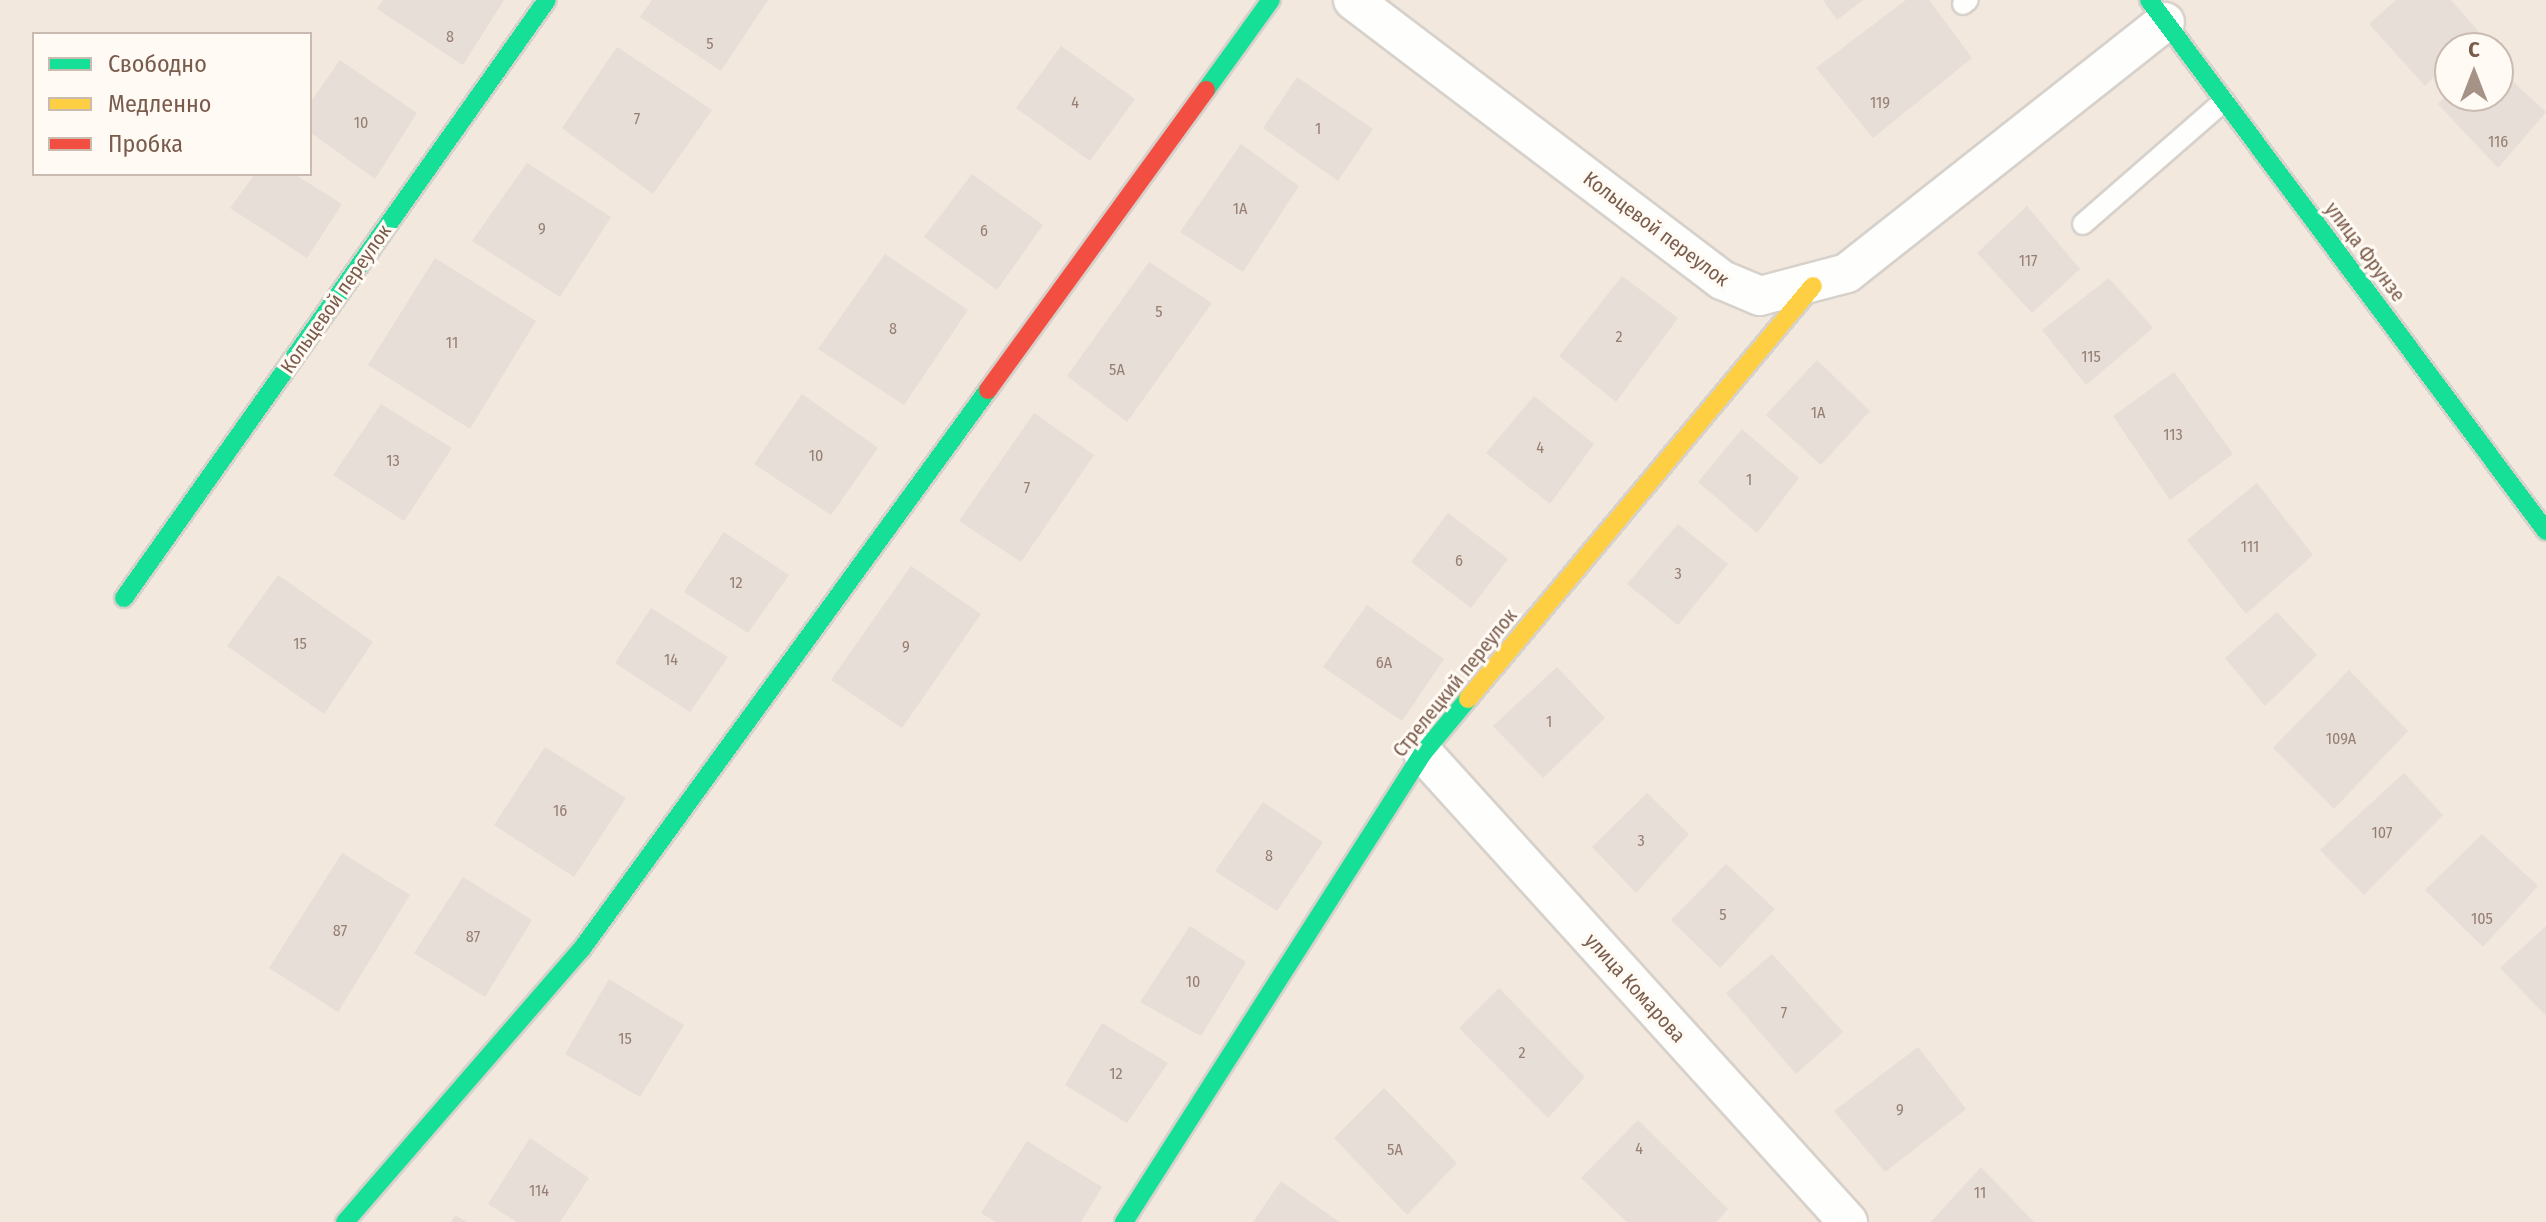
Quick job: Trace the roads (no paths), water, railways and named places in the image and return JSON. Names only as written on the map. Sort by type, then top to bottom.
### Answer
[{"type":"street","name":"Кольцевой переулок","points":[[124,598],[547,0]]},
{"type":"street","points":[[345,1222],[581,950],[1271,0]]},
{"type":"street","name":"Кольцевой переулок","points":[[1353,0],[1722,280],[1760,296],[1813,286],[1847,273],[2157,11]]},
{"type":"street","name":"улица Фрунзе","points":[[2157,11],[2546,531]]},
{"type":"street","name":"Стрелецкий переулок","points":[[1124,1222],[1423,753],[1813,286]]},
{"type":"street","name":"улица Комарова","points":[[1423,753],[1848,1222]]},
{"type":"lane","points":[[2083,224],[2224,101]]}]
